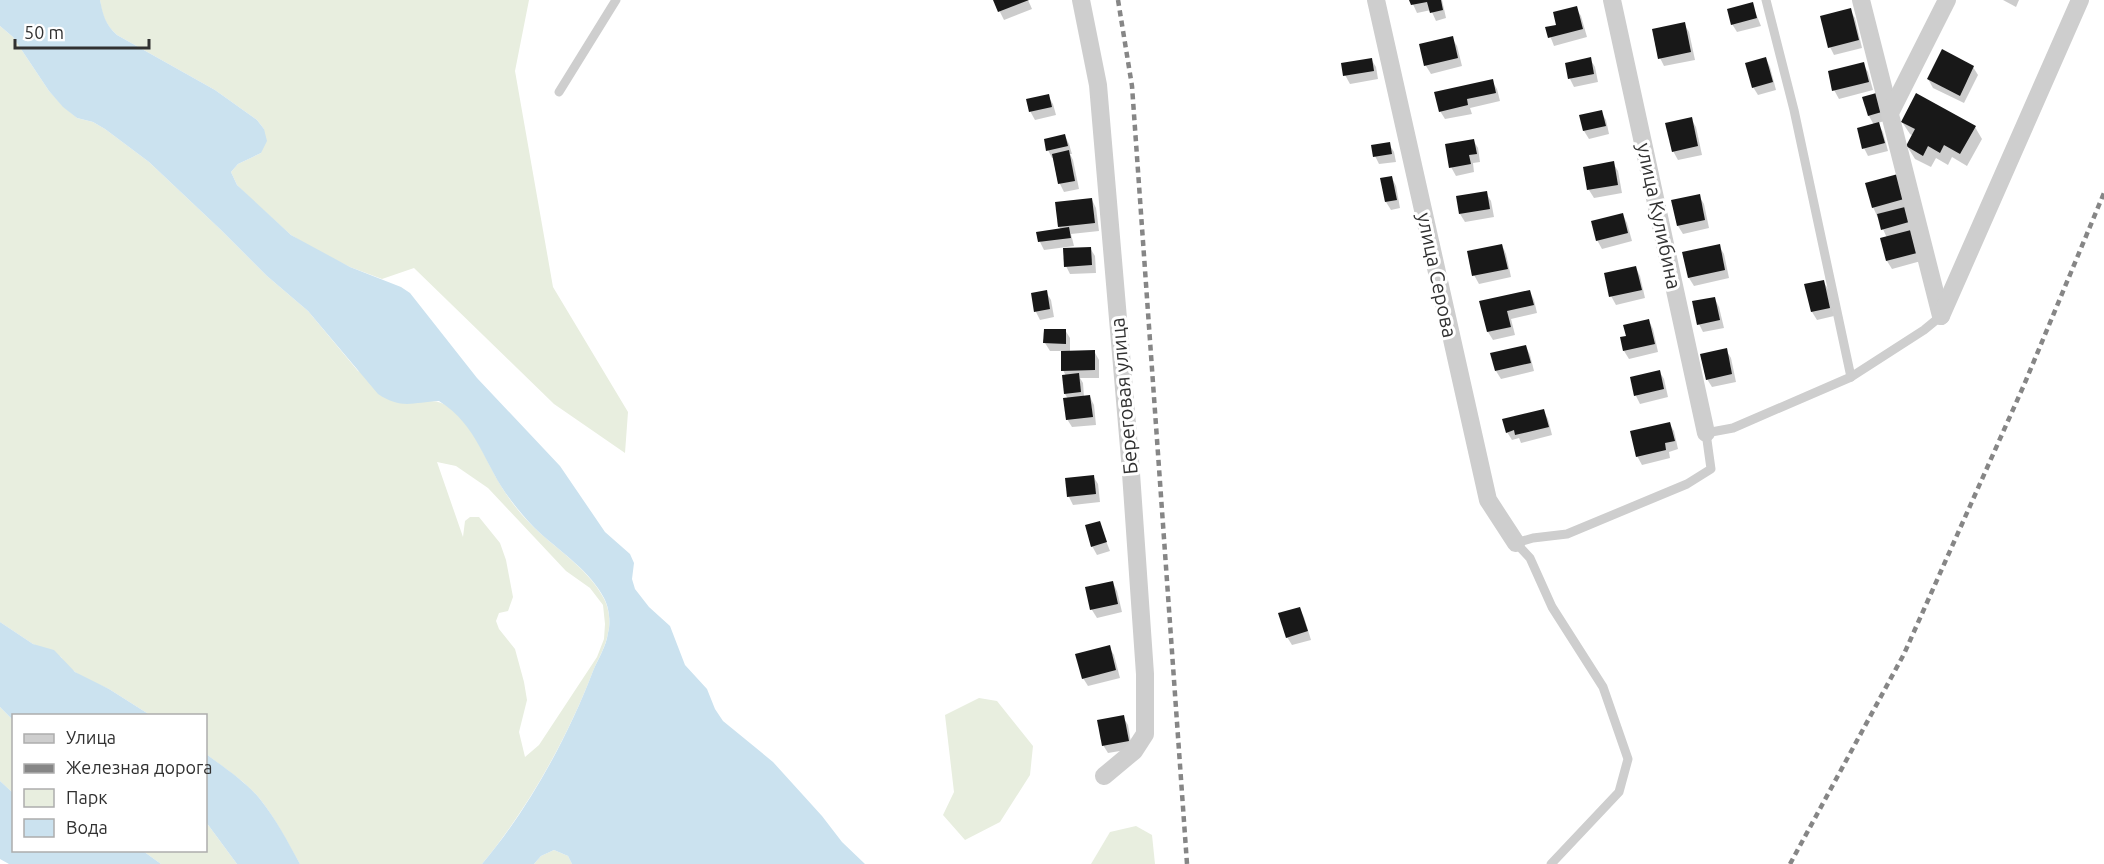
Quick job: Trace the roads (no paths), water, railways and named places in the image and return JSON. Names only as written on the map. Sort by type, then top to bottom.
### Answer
[{"type":"street","name":"Береговая улица","points":[[1082,0],[1098,85],[1130,459],[1145,674],[1145,734],[1134,751],[1104,776]]},
{"type":"street","name":"улица Серова","points":[[1376,0],[1488,500],[1516,543]]},
{"type":"street","name":"улица Кулибина","points":[[1612,0],[1706,433]]},
{"type":"street","points":[[1861,0],[1941,316]]},
{"type":"street","points":[[1890,113],[1947,0]]},
{"type":"street","points":[[1941,316],[2080,0]]},
{"type":"lane","points":[[559,92],[616,0]]},
{"type":"lane","points":[[1766,0],[1794,110],[1851,377]]},
{"type":"lane","points":[[1551,864],[1619,792],[1629,759],[1603,687],[1552,607],[1530,558],[1516,543],[1533,538],[1567,534],[1687,484],[1711,469],[1706,433],[1733,428],[1851,377],[1924,330],[1941,316]]},
{"type":"water","points":[[0,0],[100,0],[105,19],[117,35],[215,90],[257,120],[264,129],[267,141],[261,153],[238,164],[231,172],[237,185],[291,235],[350,267],[401,287],[410,293],[477,378],[560,466],[605,532],[630,554],[634,563],[632,579],[635,589],[649,607],[670,626],[685,665],[707,689],[723,721],[773,762],[822,816],[842,842],[865,864],[572,864],[568,856],[554,850],[541,856],[534,864],[482,864],[531,797],[572,721],[607,638],[609,620],[604,598],[591,579],[536,529],[517,508],[501,486],[472,434],[452,411],[439,401],[401,404],[378,394],[308,311],[267,276],[149,162],[105,129],[93,122],[77,118],[63,107],[49,91],[13,37],[0,26]]},
{"type":"water","points":[[0,622],[33,644],[54,650],[75,672],[109,689],[148,714],[12,714],[12,719],[0,707]]},
{"type":"water","points":[[207,755],[242,781],[260,799],[277,823],[300,864],[237,864],[207,823]]},
{"type":"water","points":[[0,781],[12,792],[12,852],[144,852],[161,864],[9,864],[0,859]]},
{"type":"railway","points":[[1118,0],[1132,86],[1187,864]]},
{"type":"railway","points":[[1790,864],[1904,654],[2024,385],[2104,193]]}]
